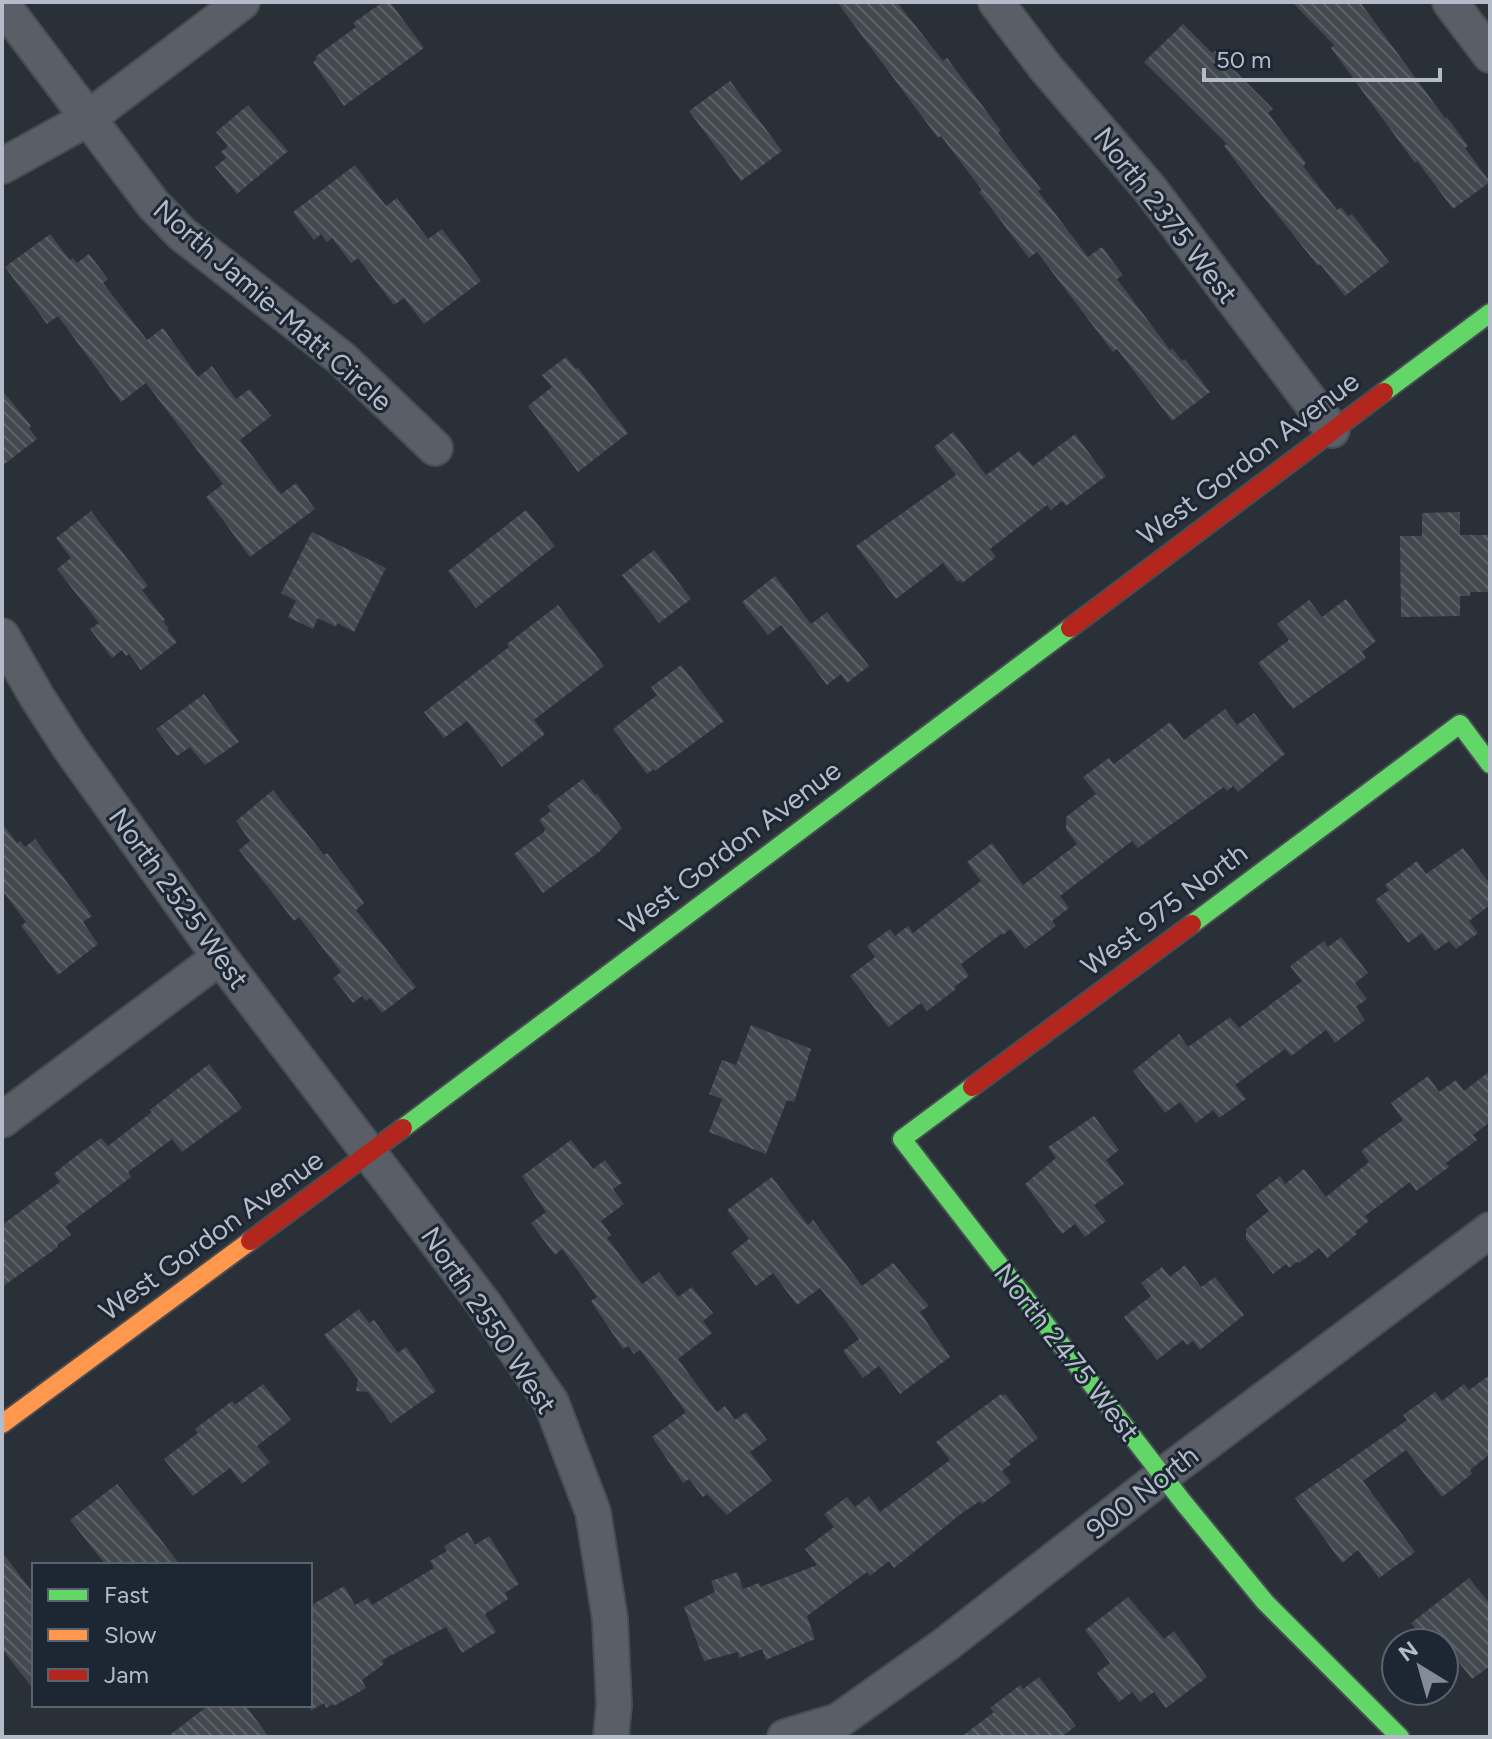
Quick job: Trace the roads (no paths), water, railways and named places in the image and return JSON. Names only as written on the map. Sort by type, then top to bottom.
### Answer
[{"type":"main road","name":"West Gordon Avenue","points":[[2,1424],[1490,313]]},
{"type":"main road","name":"West 975 North","points":[[902,1139],[1460,724],[1490,764]]},
{"type":"main road","name":"North 2475 West","points":[[902,1139],[1162,1476],[1265,1602],[1400,1737]]},
{"type":"street","points":[[2,166],[87,119],[242,2]]},
{"type":"street","name":"North 2375 West","points":[[996,2],[1045,67],[1150,189],[1332,430]]},
{"type":"street","points":[[1450,2],[1490,55]]},
{"type":"street","points":[[2,4],[87,119]]},
{"type":"street","name":"North Jamie-Matt Circle","points":[[87,119],[153,204],[182,234],[341,358],[435,448]]},
{"type":"street","name":"North 2525 West","points":[[2,636],[70,748],[220,957],[368,1153]]},
{"type":"street","points":[[2,1120],[220,957]]},
{"type":"street","name":"North 2550 West","points":[[368,1153],[484,1304],[551,1402],[593,1512],[610,1619],[614,1705],[611,1737]]},
{"type":"street","name":"900 North","points":[[785,1737],[838,1721],[945,1645],[1162,1476],[1490,1230]]}]
